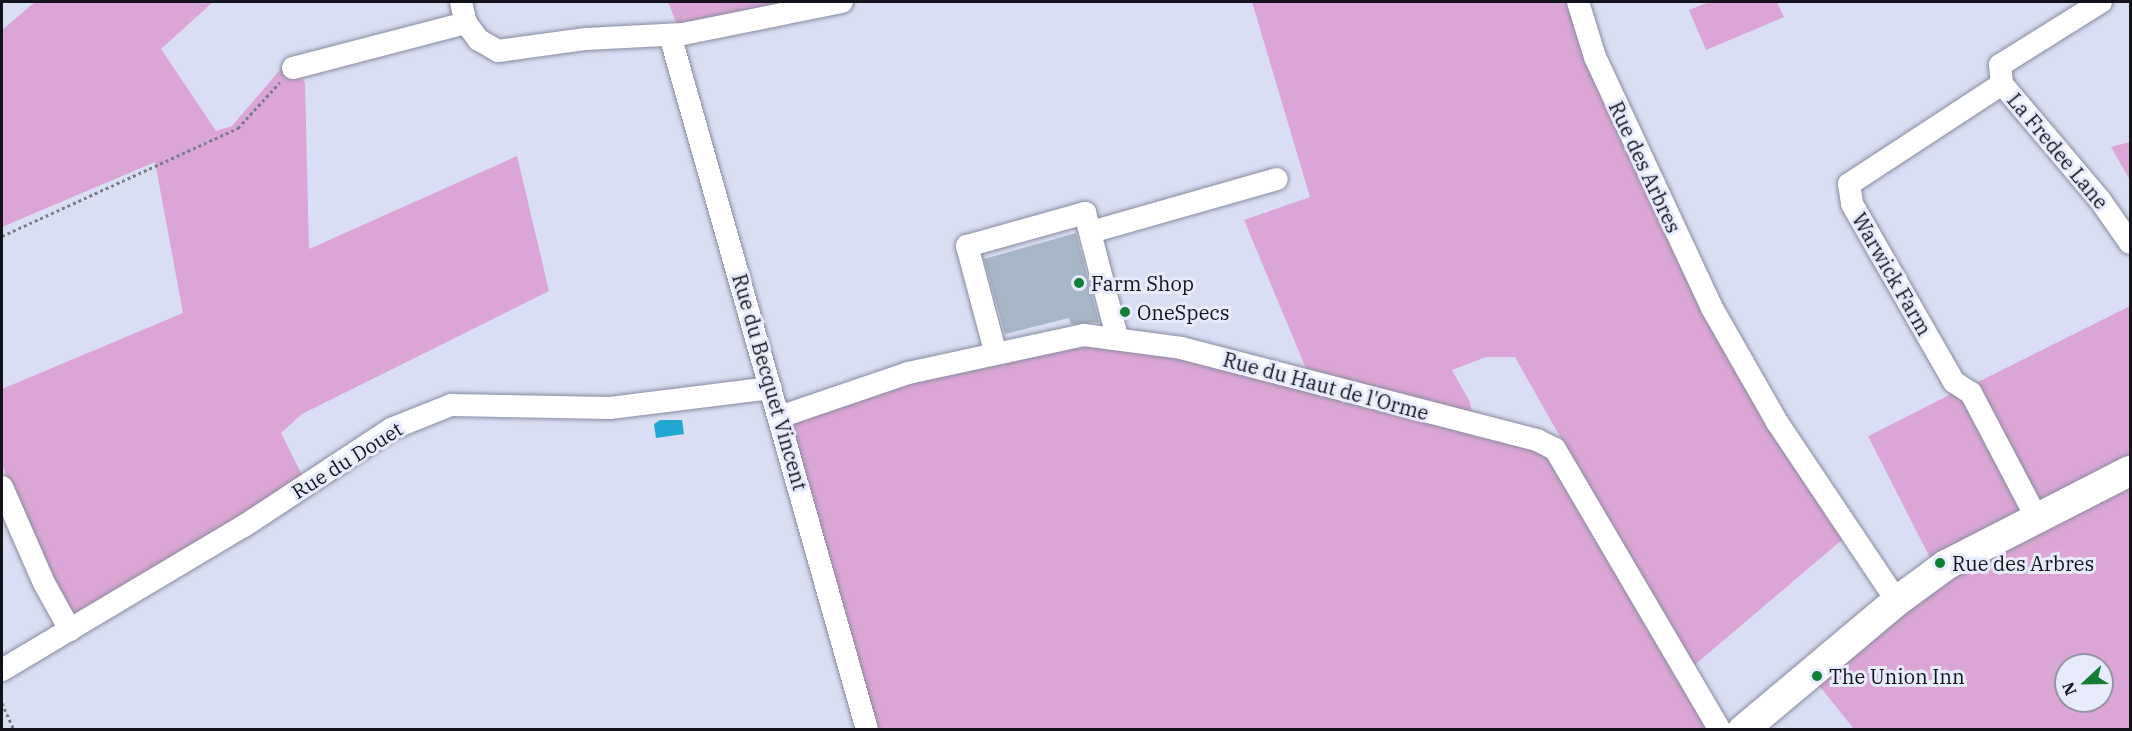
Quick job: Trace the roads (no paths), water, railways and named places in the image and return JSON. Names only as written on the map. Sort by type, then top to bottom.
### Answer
[{"type":"main road","points":[[1743,729],[1897,600],[1946,565],[2036,517],[2130,471]]},
{"type":"street","points":[[293,68],[464,12],[479,40],[498,51],[586,39],[670,35],[842,2]]},
{"type":"street","name":"Rue des Arbres","points":[[1578,2],[1595,57],[1712,308],[1777,422],[1897,600]]},
{"type":"street","name":"La Fredee Lane","points":[[2101,2],[2000,65],[2002,84],[2100,200],[2130,243]]},
{"type":"street","name":"Rue du Becquet Vincent","points":[[670,35],[867,729]]},
{"type":"street","name":"Warwick Farm","points":[[2002,84],[1849,184],[1852,204],[1954,382],[1971,393],[2036,517]]},
{"type":"street","points":[[1090,232],[1277,179]]},
{"type":"street","points":[[994,351],[967,246],[1085,213],[1117,337]]},
{"type":"street","name":"Rue du Haut de l'Orme","points":[[779,417],[908,373],[994,351],[1084,335],[1117,337],[1181,348],[1537,440],[1555,448],[1720,729]]},
{"type":"street","name":"Rue du Douet","points":[[2,670],[244,526],[391,429],[451,405],[610,408],[771,388]]},
{"type":"street","points":[[2,486],[44,583],[70,630]]},
{"type":"water","points":[[660,420],[682,420],[684,434],[656,438],[654,424]]},
{"type":"place","name":"Farm Shop","points":[[1079,283]]},
{"type":"place","name":"OneSpecs","points":[[1125,312]]},
{"type":"place","name":"Rue des Arbres","points":[[1940,563]]},
{"type":"place","name":"The Union Inn","points":[[1817,676]]}]
